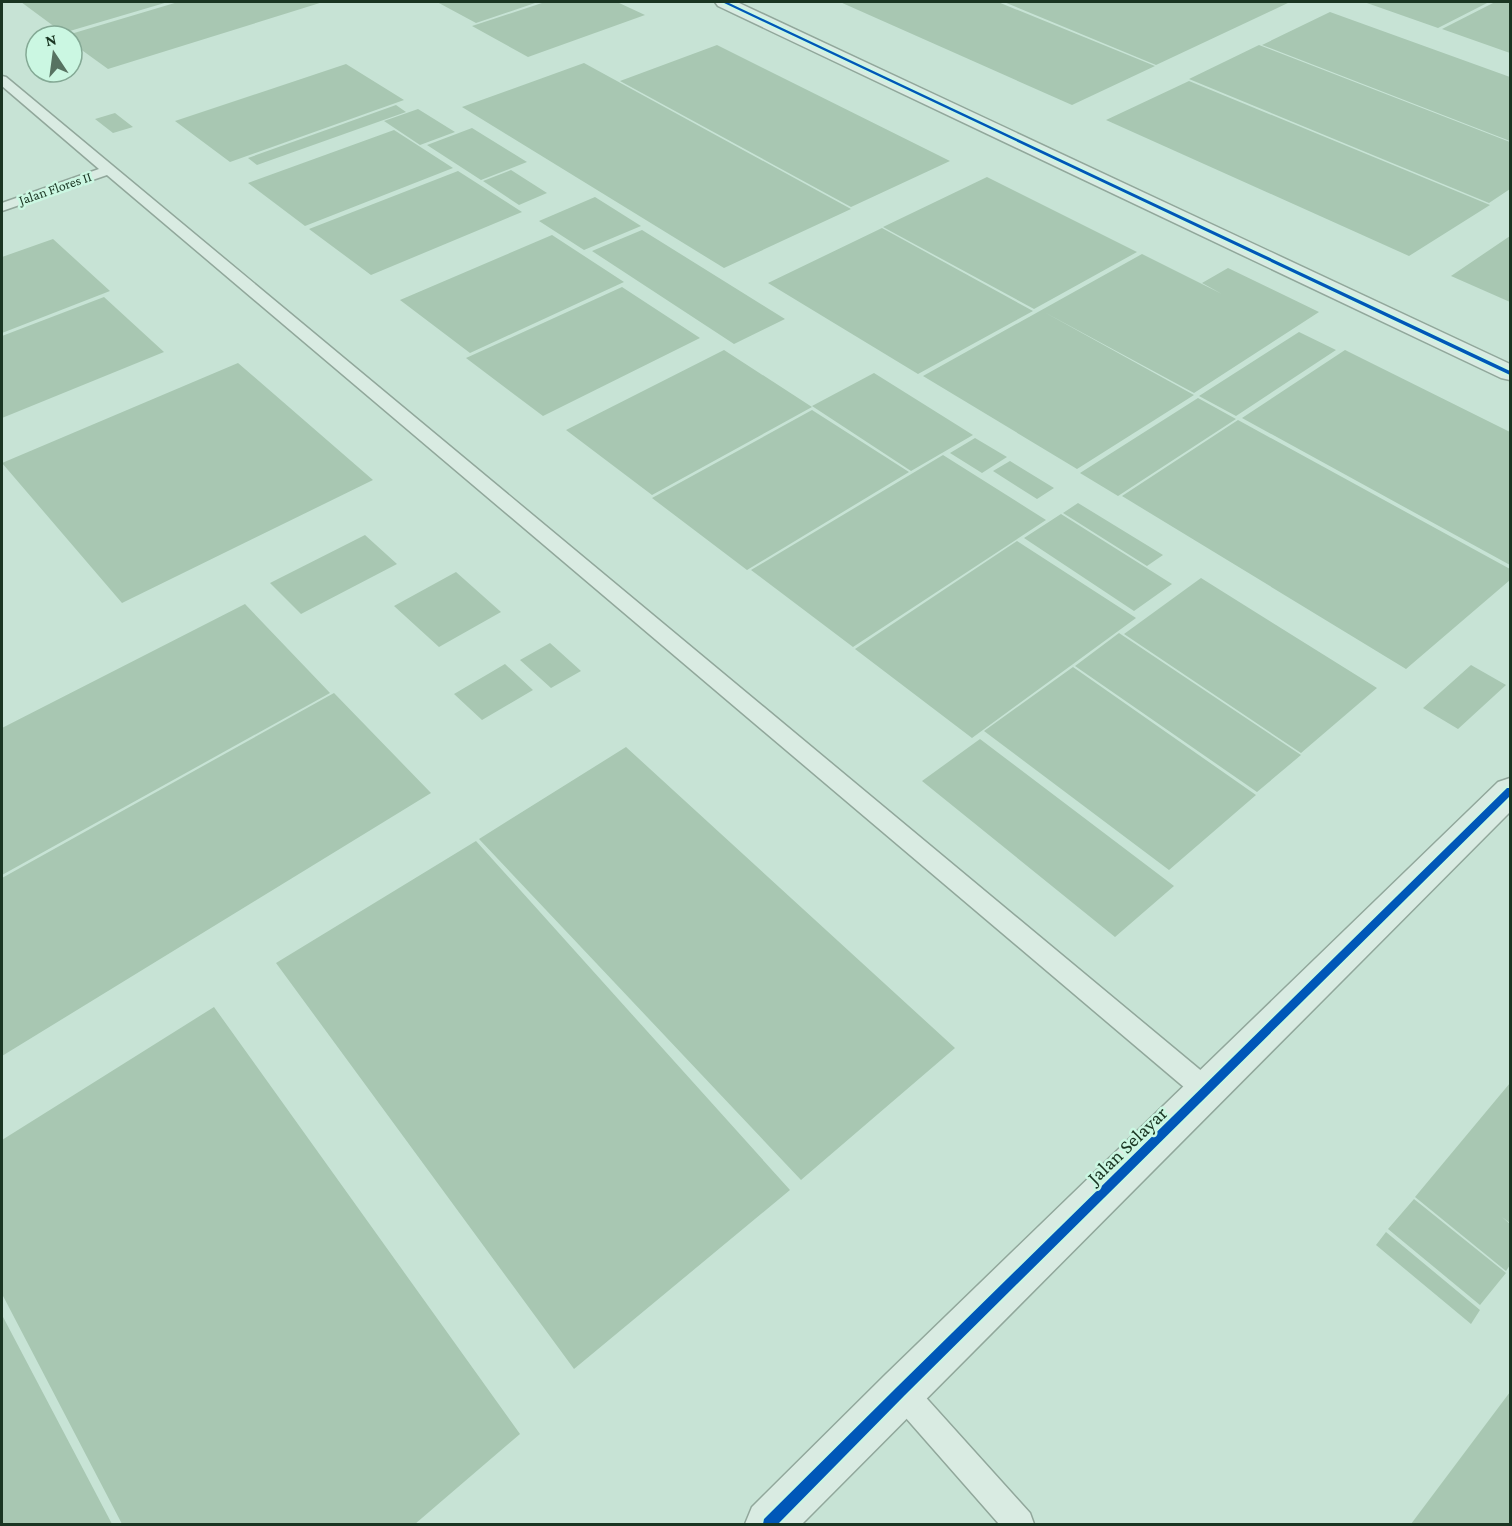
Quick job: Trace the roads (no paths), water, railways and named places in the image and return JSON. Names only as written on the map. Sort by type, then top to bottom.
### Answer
[{"type":"street","points":[[724,2],[1510,373]]},
{"type":"street","name":"Jalan Selayar","points":[[769,1524],[1510,791]]},
{"type":"lane","points":[[2,80],[1207,1091]]},
{"type":"lane","name":"Jalan Flores II","points":[[2,207],[108,170]]},
{"type":"lane","points":[[901,1391],[1019,1524]]}]
